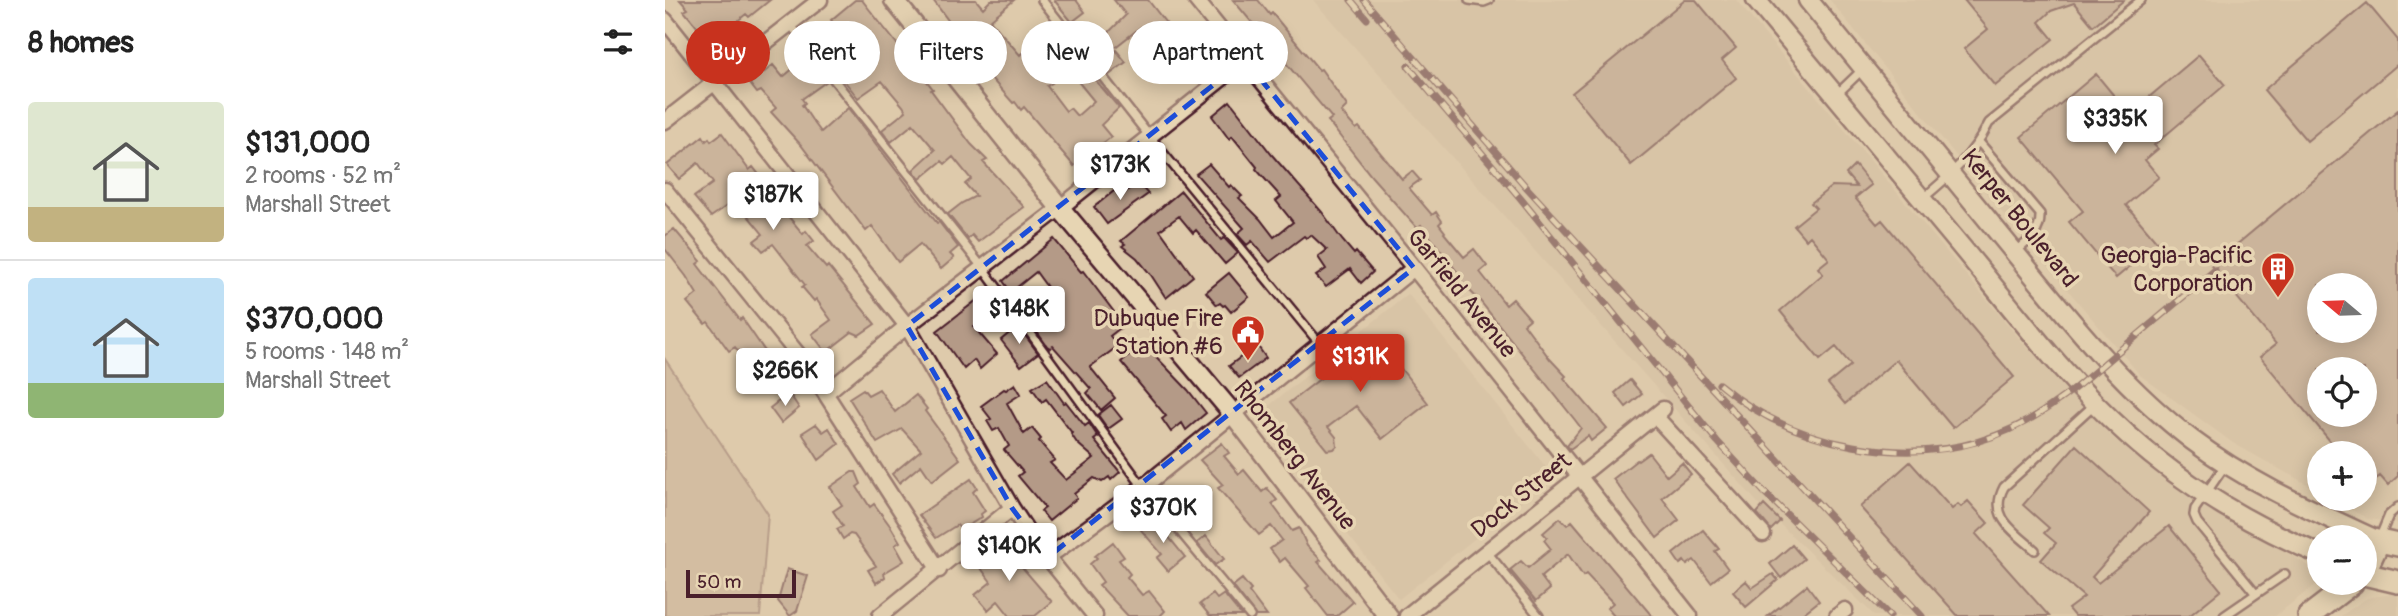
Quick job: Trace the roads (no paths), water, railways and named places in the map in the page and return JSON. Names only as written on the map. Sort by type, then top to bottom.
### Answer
[{"type":"main road","points":[[2377,557],[2388,543]]},
{"type":"main road","points":[[2377,576],[2398,582]]},
{"type":"main road","points":[[2309,616],[2336,595]]},
{"type":"street","points":[[794,21],[820,0]]},
{"type":"street","name":"Rhomberg Avenue","points":[[894,0],[1061,208],[1234,415],[1388,616]]},
{"type":"street","name":"Garfield Avenue","points":[[1196,0],[1213,21]]},
{"type":"street","points":[[1756,0],[2030,330],[2127,435],[2206,493],[2307,548]]},
{"type":"street","name":"Kerper Boulevard","points":[[1808,0],[2069,319],[2126,383],[2191,439],[2226,464],[2292,501],[2388,543]]},
{"type":"street","points":[[665,20],[686,46]]},
{"type":"street","points":[[770,39],[784,29]]},
{"type":"street","points":[[665,121],[712,84]]},
{"type":"street","points":[[717,84],[907,326],[1012,508],[1095,616]]},
{"type":"street","points":[[826,393],[907,326],[1061,208],[1215,84]]},
{"type":"street","name":"Garfield Avenue","points":[[1264,84],[1690,616]]},
{"type":"street","points":[[665,190],[793,347],[826,393],[939,570]]},
{"type":"street","points":[[1048,557],[1143,487],[1414,268]]},
{"type":"street","name":"Dock Street","points":[[1408,616],[1659,413],[1763,534]]},
{"type":"street","points":[[880,616],[1012,508]]},
{"type":"lane","points":[[1042,0],[1150,137],[1320,344]]},
{"type":"lane","points":[[1469,0],[1489,0]]},
{"type":"lane","points":[[1921,199],[1951,175],[1979,142],[1989,123],[2141,0]]},
{"type":"lane","points":[[1835,95],[1864,68]]},
{"type":"lane","points":[[837,84],[982,267],[1143,487],[1250,616]]},
{"type":"lane","points":[[1979,142],[2040,214],[2041,223],[2037,232],[2015,253]]},
{"type":"lane","points":[[2035,550],[2004,522],[1998,509],[1998,498],[2004,487],[2096,404]]},
{"type":"lane","points":[[2226,464],[2195,509],[2194,515],[2256,594]]},
{"type":"lane","points":[[2388,543],[2389,515],[2398,507]]},
{"type":"lane","points":[[1487,552],[1539,616]]},
{"type":"lane","points":[[2224,616],[2285,574]]},
{"type":"railway","points":[[1351,0],[1367,19]]},
{"type":"railway","points":[[1364,0],[1528,189],[1922,616]]},
{"type":"railway","points":[[1408,66],[1521,199],[1717,441],[1764,492],[1890,616]]},
{"type":"railway","points":[[1719,384],[1749,406],[1782,424],[1835,442],[1881,450],[1909,451],[1961,446],[2011,429],[2059,400],[2215,270]]},
{"type":"place","name":"Georgia-Pacific Corporation","points":[[2278,299]]},
{"type":"place","name":"Dubuque Fire Station #6","points":[[1248,362]]}]
